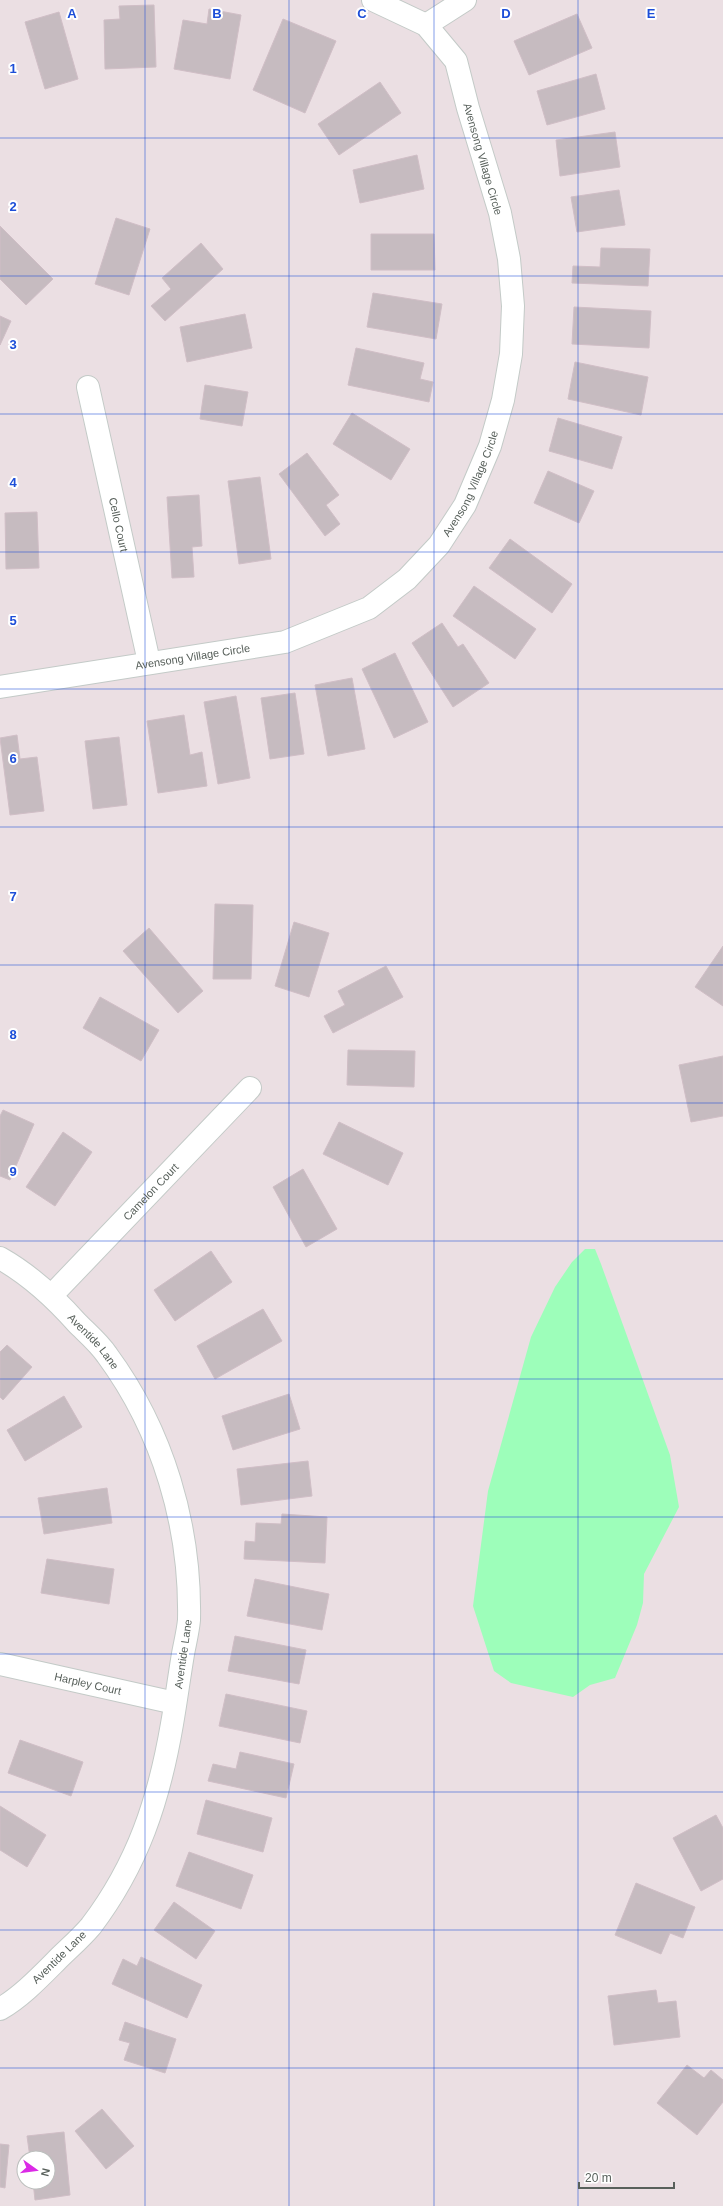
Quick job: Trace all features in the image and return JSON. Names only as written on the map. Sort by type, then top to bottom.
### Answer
[{"type":"street","name":"Avensong Village Circle","points":[[0,687],[149,662],[285,642],[369,608],[407,579],[439,545],[465,505],[490,446],[503,400],[511,354],[513,306],[509,259],[500,212],[456,61],[426,25],[373,0]]},
{"type":"street","points":[[426,25],[465,0]]},
{"type":"street","name":"Cello Court","points":[[88,387],[149,662]]},
{"type":"street","name":"Camelon Court","points":[[52,1295],[250,1088]]},
{"type":"street","name":"Aventide Lane","points":[[0,1258],[15,1267],[52,1295],[106,1354],[132,1394],[154,1435],[170,1480],[182,1526],[188,1573],[189,1622],[166,1757],[155,1803],[139,1847],[117,1889],[90,1928],[40,1978],[0,2009]]},
{"type":"street","name":"Harpley Court","points":[[0,1664],[175,1703]]},
{"type":"shaded area","points":[[585,1249],[595,1249],[601,1264],[670,1455],[679,1507],[644,1574],[643,1603],[637,1625],[615,1678],[590,1685],[573,1697],[511,1683],[494,1671],[473,1606],[488,1491],[531,1337],[555,1287],[572,1262]]},
{"type":"building","points":[[154,5],[156,67],[105,69],[104,20],[120,19],[119,6]]},
{"type":"building","points":[[209,9],[241,15],[230,79],[174,69],[183,20],[207,24]]},
{"type":"building","points":[[59,12],[78,79],[45,89],[25,22]]},
{"type":"building","points":[[577,14],[592,48],[529,75],[514,41]]},
{"type":"building","points":[[283,19],[336,41],[305,113],[253,90]]},
{"type":"building","points":[[596,74],[605,109],[547,125],[537,91]]},
{"type":"building","points":[[380,82],[401,113],[339,155],[318,124]]},
{"type":"building","points":[[615,132],[620,167],[560,176],[556,140]]},
{"type":"building","points":[[417,155],[424,189],[360,203],[353,170]]},
{"type":"building","points":[[619,190],[625,225],[577,232],[571,197]]},
{"type":"building","points":[[116,218],[150,229],[129,295],[95,284]]},
{"type":"building","points":[[0,226],[53,279],[26,305],[0,279]]},
{"type":"building","points":[[371,234],[434,234],[435,270],[371,270]]},
{"type":"building","points":[[201,243],[223,269],[165,321],[151,306],[171,289],[162,278]]},
{"type":"building","points":[[601,248],[650,249],[648,286],[572,283],[573,266],[600,267]]},
{"type":"building","points":[[373,293],[442,304],[436,339],[367,327]]},
{"type":"building","points":[[574,307],[651,311],[649,348],[572,344]]},
{"type":"building","points":[[245,314],[252,348],[187,362],[180,327]]},
{"type":"building","points":[[0,316],[11,321],[0,345]]},
{"type":"building","points":[[356,348],[424,363],[420,379],[433,382],[429,402],[348,385]]},
{"type":"building","points":[[575,362],[648,377],[641,415],[568,399]]},
{"type":"building","points":[[205,385],[248,392],[242,426],[200,419]]},
{"type":"building","points":[[352,413],[410,449],[391,480],[333,444]]},
{"type":"building","points":[[558,418],[622,437],[612,469],[549,451]]},
{"type":"building","points":[[307,453],[339,495],[326,505],[340,524],[325,536],[279,474]]},
{"type":"building","points":[[548,471],[594,491],[579,523],[534,503]]},
{"type":"building","points":[[260,477],[271,559],[239,564],[228,481]]},
{"type":"building","points":[[199,495],[202,546],[192,547],[194,577],[172,578],[167,497]]},
{"type":"building","points":[[37,512],[39,568],[6,569],[5,513]]},
{"type":"building","points":[[510,539],[572,584],[552,613],[489,568]]},
{"type":"building","points":[[474,586],[536,629],[515,659],[453,616]]},
{"type":"building","points":[[442,623],[458,647],[463,644],[489,683],[453,707],[412,643]]},
{"type":"building","points":[[395,653],[428,722],[394,738],[362,669]]},
{"type":"building","points":[[352,678],[365,749],[328,756],[315,685]]},
{"type":"building","points":[[295,693],[304,754],[270,759],[261,698]]},
{"type":"building","points":[[236,696],[250,778],[218,784],[204,702]]},
{"type":"building","points":[[184,715],[190,755],[202,752],[207,786],[158,793],[147,721]]},
{"type":"building","points":[[17,735],[20,759],[37,757],[44,811],[10,815],[0,738]]},
{"type":"building","points":[[119,737],[127,805],[93,809],[85,741]]},
{"type":"building","points":[[215,904],[253,905],[251,979],[213,979]]},
{"type":"building","points":[[294,922],[329,933],[309,997],[275,986]]},
{"type":"building","points":[[149,928],[203,991],[178,1013],[123,951]]},
{"type":"building","points":[[723,946],[723,1006],[695,987]]},
{"type":"building","points":[[386,966],[403,997],[333,1033],[324,1016],[345,1005],[338,991]]},
{"type":"building","points":[[100,997],[159,1030],[141,1061],[83,1028]]},
{"type":"building","points":[[348,1050],[415,1051],[414,1087],[347,1085]]},
{"type":"building","points":[[723,1056],[723,1116],[691,1122],[679,1065]]},
{"type":"building","points":[[3,1110],[34,1124],[10,1180],[0,1176],[0,1116]]},
{"type":"building","points":[[339,1122],[403,1153],[388,1185],[323,1154]]},
{"type":"building","points":[[63,1132],[92,1152],[55,1206],[26,1187]]},
{"type":"building","points":[[303,1169],[337,1229],[306,1247],[273,1187]]},
{"type":"building","points":[[211,1251],[232,1282],[175,1321],[154,1290]]},
{"type":"building","points":[[263,1309],[282,1341],[215,1379],[197,1346]]},
{"type":"building","points":[[7,1345],[32,1367],[3,1400],[0,1397],[0,1352]]},
{"type":"building","points":[[289,1394],[300,1429],[233,1450],[222,1416]]},
{"type":"building","points":[[64,1396],[82,1427],[25,1461],[7,1430]]},
{"type":"building","points":[[308,1461],[312,1496],[241,1505],[237,1469]]},
{"type":"building","points":[[107,1488],[112,1523],[44,1534],[38,1498]]},
{"type":"building","points":[[282,1514],[327,1517],[325,1563],[244,1559],[245,1541],[255,1542],[256,1523],[281,1524]]},
{"type":"building","points":[[47,1559],[114,1569],[109,1604],[41,1593]]},
{"type":"building","points":[[255,1579],[329,1594],[322,1630],[247,1616]]},
{"type":"building","points":[[235,1636],[306,1650],[299,1684],[228,1671]]},
{"type":"building","points":[[226,1694],[307,1711],[300,1743],[219,1726]]},
{"type":"building","points":[[20,1740],[83,1762],[71,1796],[8,1773]]},
{"type":"building","points":[[240,1752],[294,1764],[286,1798],[208,1781],[213,1764],[236,1769]]},
{"type":"building","points":[[206,1800],[272,1818],[263,1852],[197,1834]]},
{"type":"building","points":[[0,1806],[46,1835],[27,1867],[0,1850]]},
{"type":"building","points":[[716,1815],[723,1828],[723,1879],[701,1891],[673,1838]]},
{"type":"building","points":[[189,1852],[253,1875],[241,1909],[176,1886]]},
{"type":"building","points":[[636,1883],[695,1907],[683,1938],[670,1933],[661,1954],[615,1935]]},
{"type":"building","points":[[174,1902],[215,1931],[196,1959],[154,1930]]},
{"type":"building","points":[[141,1957],[202,1985],[187,2018],[112,1984],[123,1959],[137,1966]]},
{"type":"building","points":[[656,1990],[658,2003],[676,2001],[680,2037],[614,2045],[608,1996]]},
{"type":"building","points":[[125,2022],[176,2039],[165,2073],[124,2060],[130,2043],[119,2040]]},
{"type":"building","points":[[687,2065],[704,2078],[711,2070],[723,2080],[723,2102],[697,2135],[657,2103]]},
{"type":"building","points":[[102,2109],[134,2146],[106,2169],[75,2131]]},
{"type":"building","points":[[64,2132],[70,2195],[35,2200],[34,2190],[56,2190],[56,2150],[29,2150],[27,2136]]},
{"type":"building","points":[[0,2144],[9,2145],[5,2188],[0,2187]]}]
